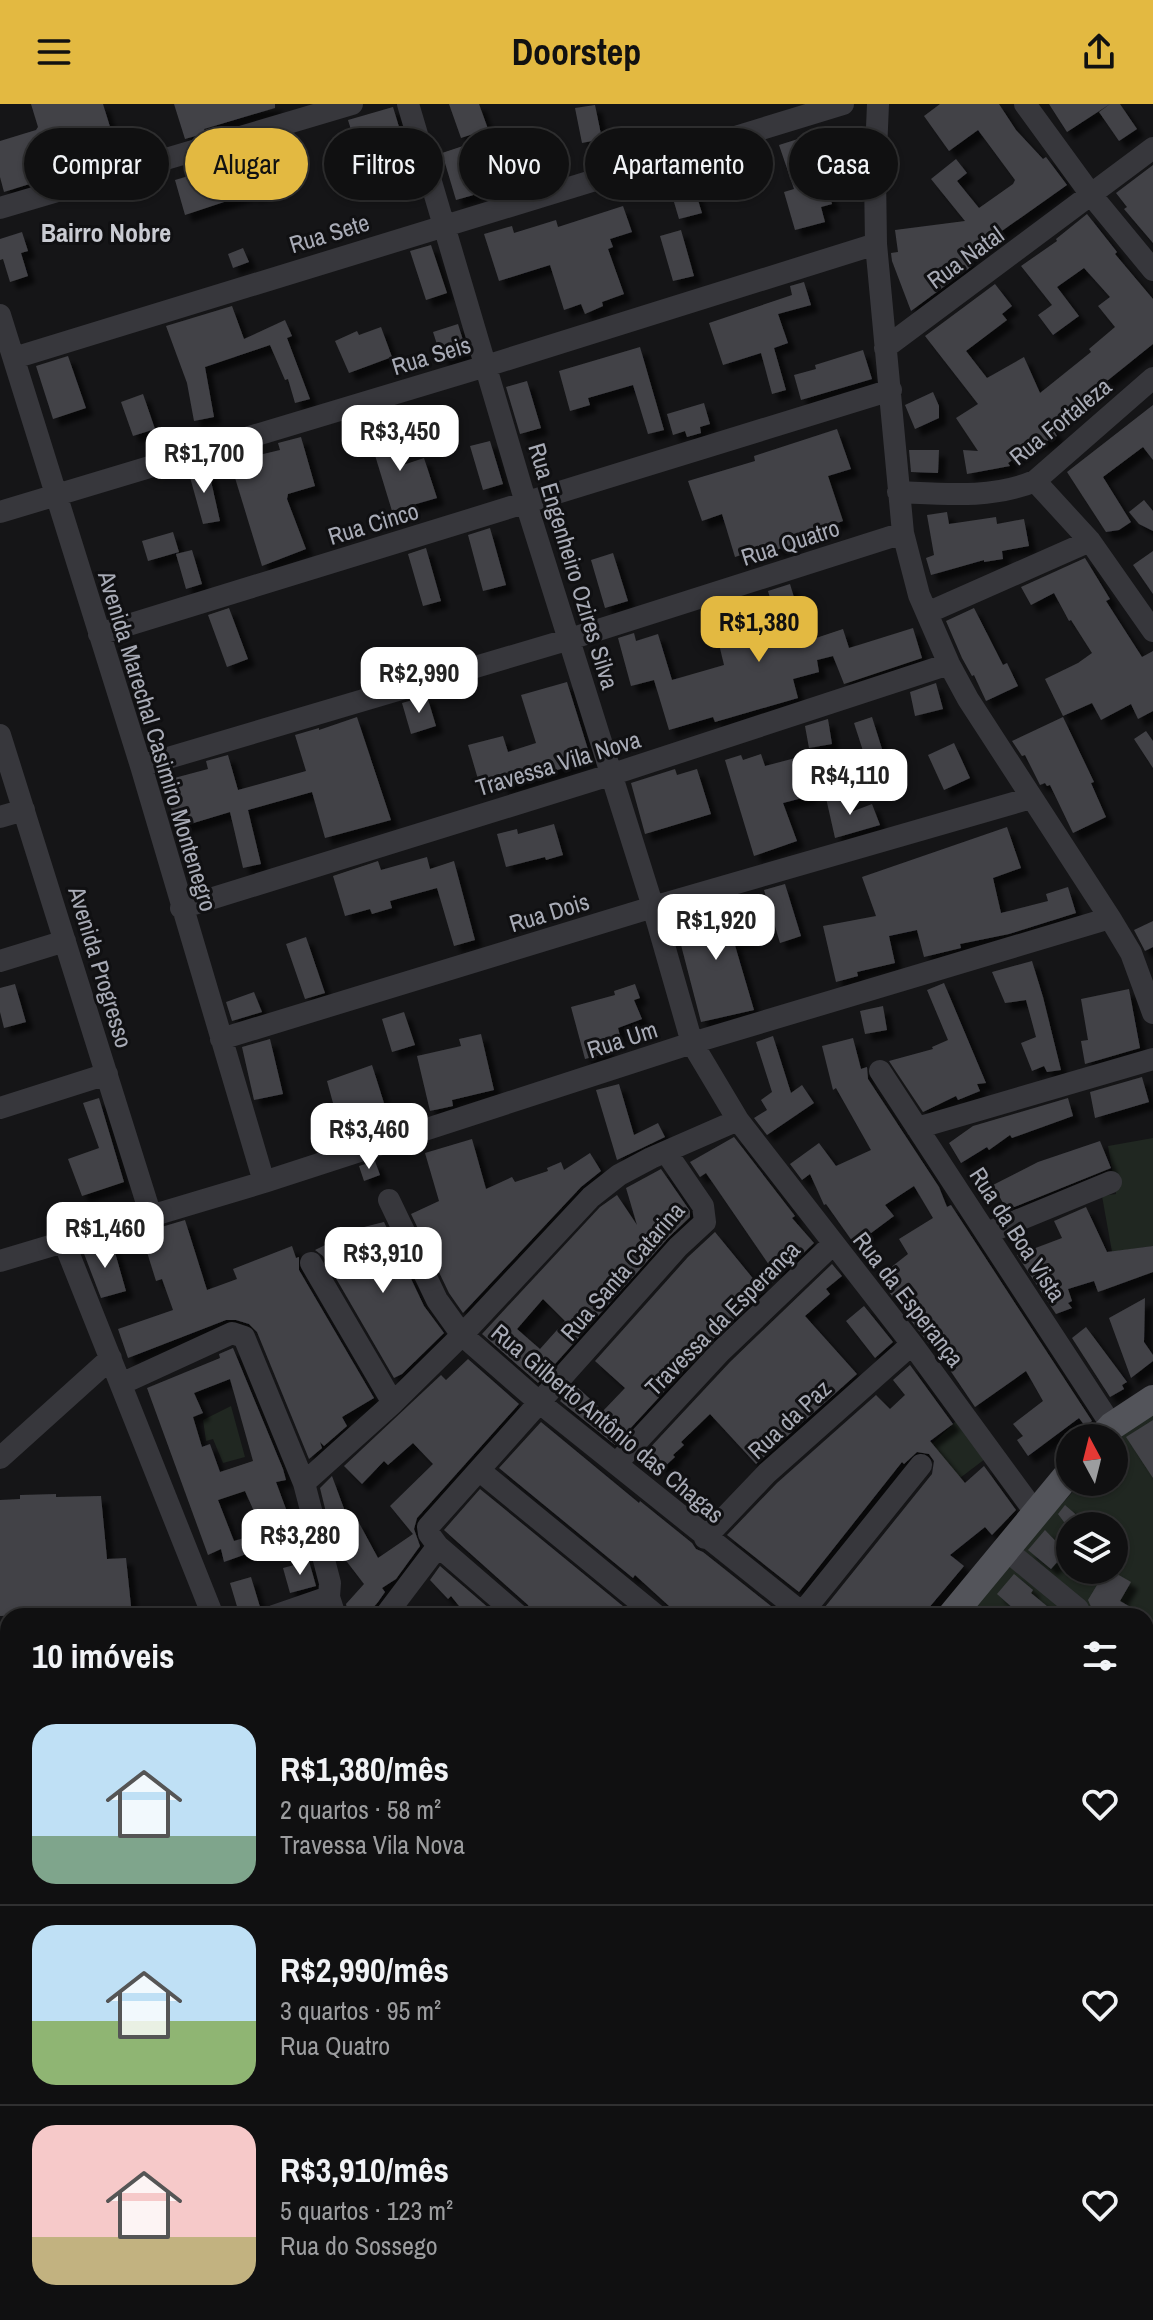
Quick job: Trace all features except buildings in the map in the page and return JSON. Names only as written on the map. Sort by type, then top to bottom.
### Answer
[{"type":"main road","points":[[1118,1424],[1153,1399]]},
{"type":"main road","points":[[957,1608],[1056,1488]]},
{"type":"street","points":[[0,208],[352,104]]},
{"type":"street","name":"Rua Engenheiro Ozires Silva","points":[[408,104],[526,503],[653,907],[692,1043]]},
{"type":"street","name":"Rua Sete","points":[[14,358],[843,104]]},
{"type":"street","points":[[1025,104],[1092,196],[1153,270]]},
{"type":"street","points":[[884,108],[876,244],[903,533],[919,595],[949,664],[981,720],[1131,953],[1153,1013]]},
{"type":"street","name":"Rua Natal","points":[[885,348],[1153,148]]},
{"type":"street","name":"Rua Seis","points":[[0,512],[486,366],[876,244]]},
{"type":"street","name":"Avenida Marechal Casimiro Montenegro","points":[[0,315],[141,766],[264,1182]]},
{"type":"street","name":"Rua Fortaleza","points":[[898,492],[987,493],[1020,488],[1035,481],[1153,378]]},
{"type":"street","name":"Rua Cinco","points":[[99,634],[891,390]]},
{"type":"street","points":[[1035,481],[1090,541],[1153,631]]},
{"type":"street","name":"Rua Quatro","points":[[141,766],[570,639],[903,533]]},
{"type":"street","points":[[927,613],[1090,541]]},
{"type":"street","name":"Travessa Vila Nova","points":[[181,908],[610,775],[949,664]]},
{"type":"street","name":"Avenida Progresso","points":[[0,735],[151,1216]]},
{"type":"street","name":"Rua Dois","points":[[221,1039],[653,907],[1031,798]]},
{"type":"street","points":[[0,817],[24,810]]},
{"type":"street","name":"Rua Um","points":[[0,1261],[264,1182],[692,1043],[1110,918]]},
{"type":"street","points":[[0,961],[65,941]]},
{"type":"street","name":"Rua da Esperança","points":[[692,1043],[738,1120],[912,1344],[1035,1512]]},
{"type":"street","points":[[917,1128],[1153,1059]]},
{"type":"street","name":"Rua da Boa Vista","points":[[880,1071],[987,1233],[1102,1424]]},
{"type":"street","points":[[0,1108],[107,1074]]},
{"type":"street","points":[[304,1483],[393,1403],[462,1335],[591,1197],[619,1175],[738,1120]]},
{"type":"street","name":"Rua Santa Catarina","points":[[438,1546],[429,1534],[431,1524],[678,1247],[705,1222],[703,1206],[666,1152]]},
{"type":"street","points":[[987,1233],[1111,1182]]},
{"type":"street","name":"Rua Gilberto Antônio das Chagas","points":[[389,1200],[437,1300],[462,1335],[705,1538],[796,1608]]},
{"type":"street","points":[[64,1242],[210,1608]]},
{"type":"street","name":"Travessa da Esperança","points":[[616,1464],[720,1352],[833,1244]]},
{"type":"street","points":[[311,1263],[393,1403]]},
{"type":"street","points":[[121,1384],[232,1333],[244,1337],[304,1483],[330,1583],[332,1607]]},
{"type":"street","name":"Rua da Paz","points":[[705,1538],[767,1473],[912,1344]]},
{"type":"street","points":[[0,1458],[111,1358]]},
{"type":"street","points":[[809,1608],[921,1465]]},
{"type":"street","points":[[480,1471],[647,1608]]},
{"type":"street","points":[[391,1608],[438,1546],[510,1608]]},
{"type":"street","points":[[1005,1549],[1077,1608]]},
{"type":"shaded area","points":[[1153,1138],[1153,1246],[1112,1252],[1102,1196],[1116,1194],[1108,1146]]},
{"type":"shaded area","points":[[231,1406],[245,1457],[223,1463],[213,1439],[206,1441],[203,1420]]},
{"type":"shaded area","points":[[1153,1413],[1153,1608],[974,1608],[1017,1552],[1069,1496],[1128,1496],[1128,1431]]},
{"type":"shaded area","points":[[957,1420],[985,1459],[960,1478],[932,1444]]},
{"type":"district","name":"Bairro Nobre","points":[[106,232]]}]
